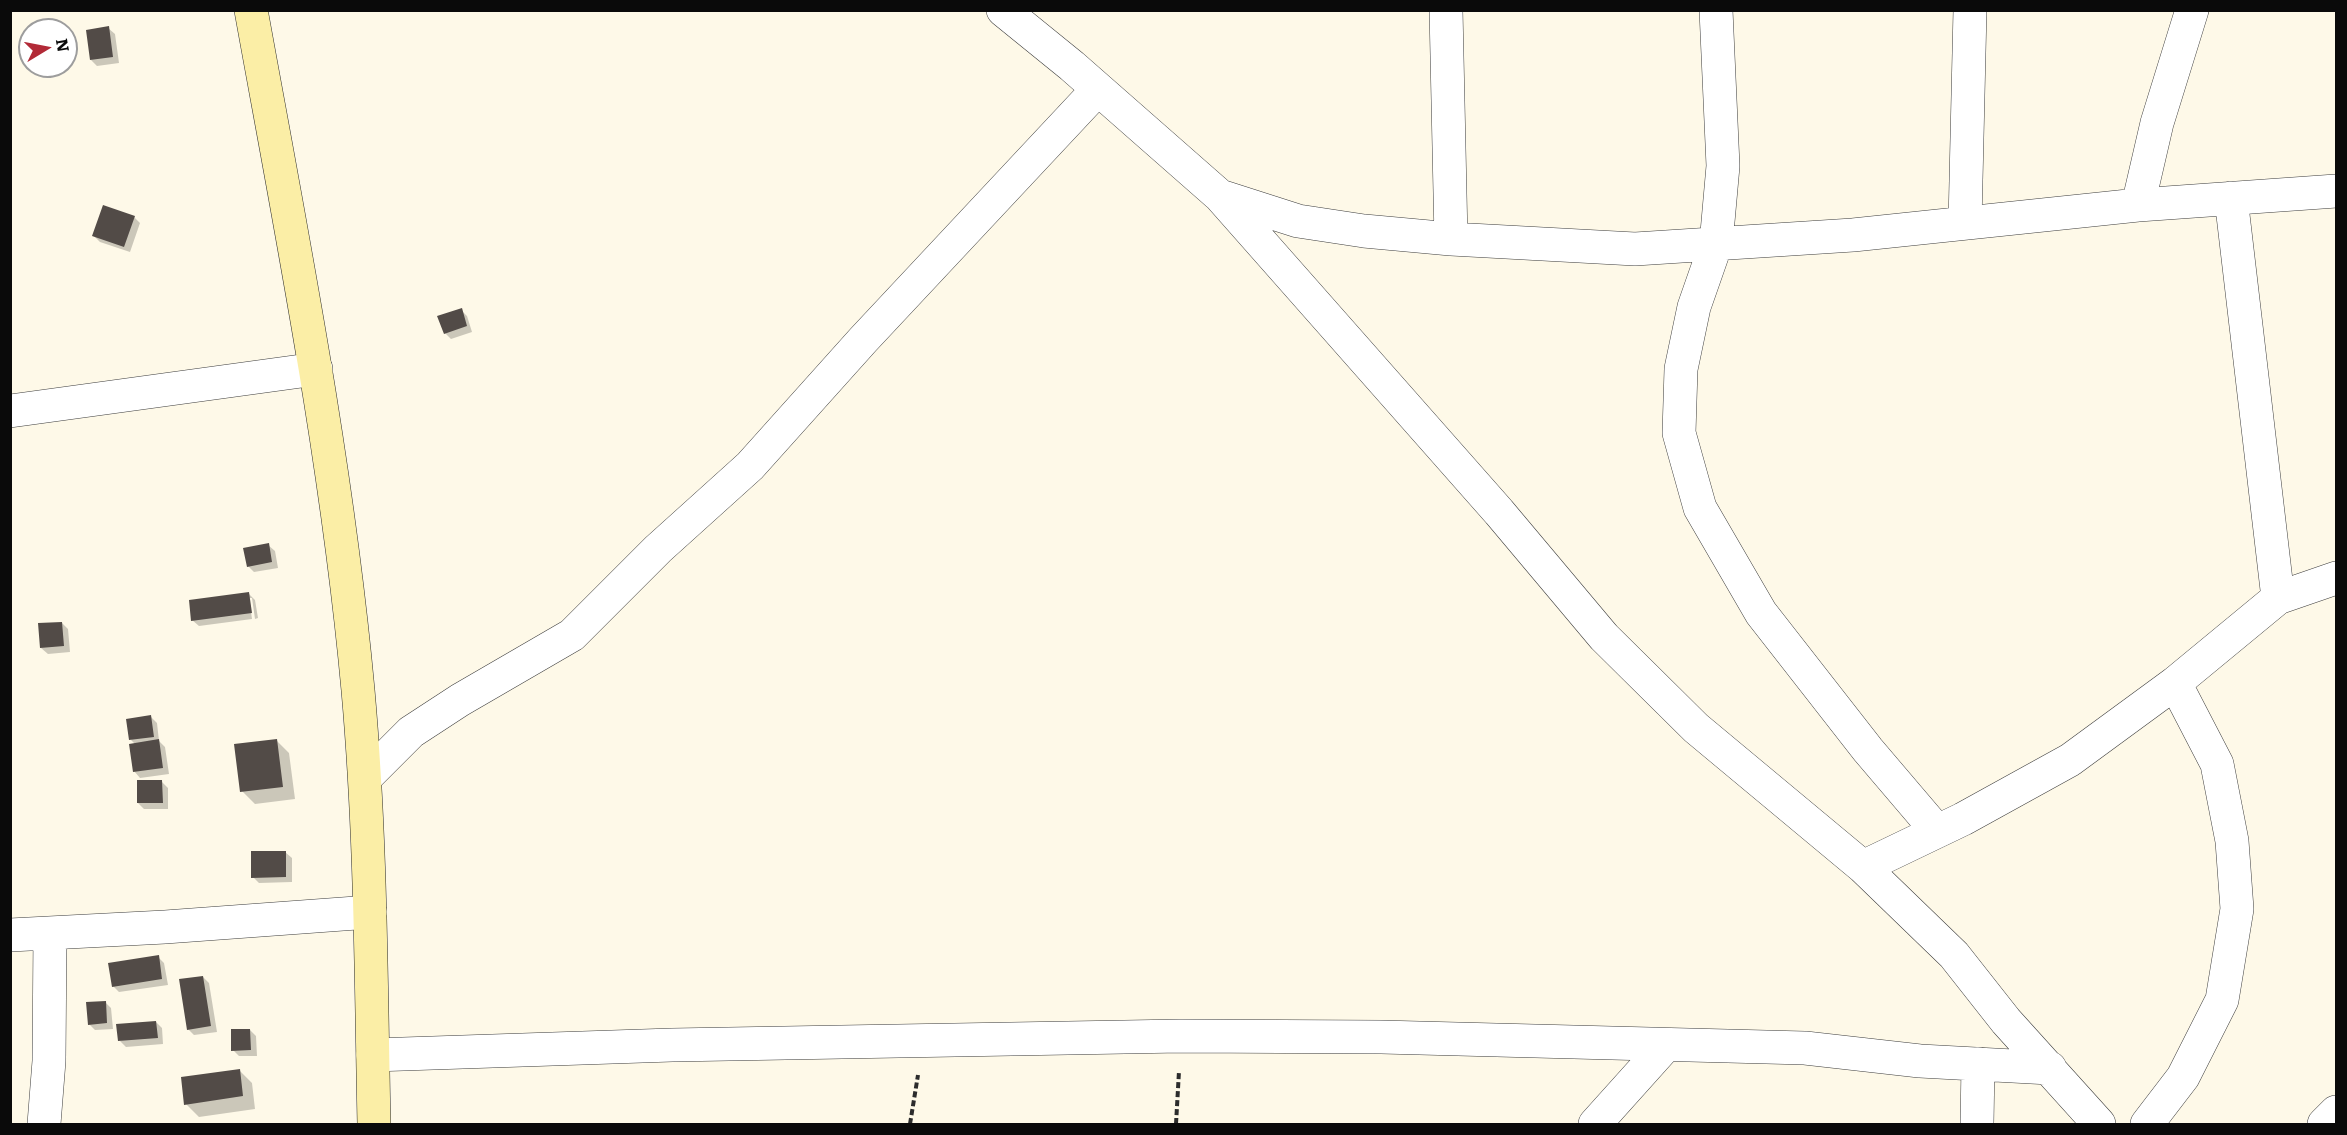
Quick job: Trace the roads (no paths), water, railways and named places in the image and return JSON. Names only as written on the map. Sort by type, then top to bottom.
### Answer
[{"type":"street","points":[[251,10],[316,369],[345,579],[365,778],[374,1125]]},
{"type":"street","points":[[1003,10],[1098,89],[1220,196],[1499,512],[1604,637],[1696,728],[1863,867],[1954,955],[2006,1021],[2099,1125]]},
{"type":"street","points":[[1446,10],[1450,239]]},
{"type":"street","points":[[1716,10],[1723,166],[1716,244],[1694,307],[1681,369],[1679,433],[1700,508],[1761,613],[1868,750],[1937,831]]},
{"type":"street","points":[[1965,223],[1970,10]]},
{"type":"street","points":[[2138,206],[2157,123],[2192,10]]},
{"type":"street","points":[[365,778],[411,732],[460,700],[572,635],[658,549],[750,466],[863,340],[1098,89]]},
{"type":"street","points":[[1220,196],[1298,220],[1364,231],[1450,239],[1635,249],[1853,235],[2138,206],[2337,191]]},
{"type":"street","points":[[2231,198],[2278,598]]},
{"type":"street","points":[[10,411],[316,369]]},
{"type":"street","points":[[1863,867],[1937,831],[2070,760],[2175,683],[2278,598],[2337,578]]},
{"type":"street","points":[[2147,1125],[2183,1077],[2222,1000],[2237,909],[2232,841],[2217,764],[2175,683]]},
{"type":"street","points":[[10,934],[165,927],[370,912]]},
{"type":"street","points":[[44,1125],[49,1061],[50,933]]},
{"type":"street","points":[[373,1055],[672,1045],[1180,1036],[1381,1037],[1805,1048],[1920,1061],[2050,1068]]},
{"type":"street","points":[[1595,1125],[1665,1045]]},
{"type":"street","points":[[1977,1125],[1978,1064]]},
{"type":"street","points":[[2325,1125],[2337,1112]]}]
